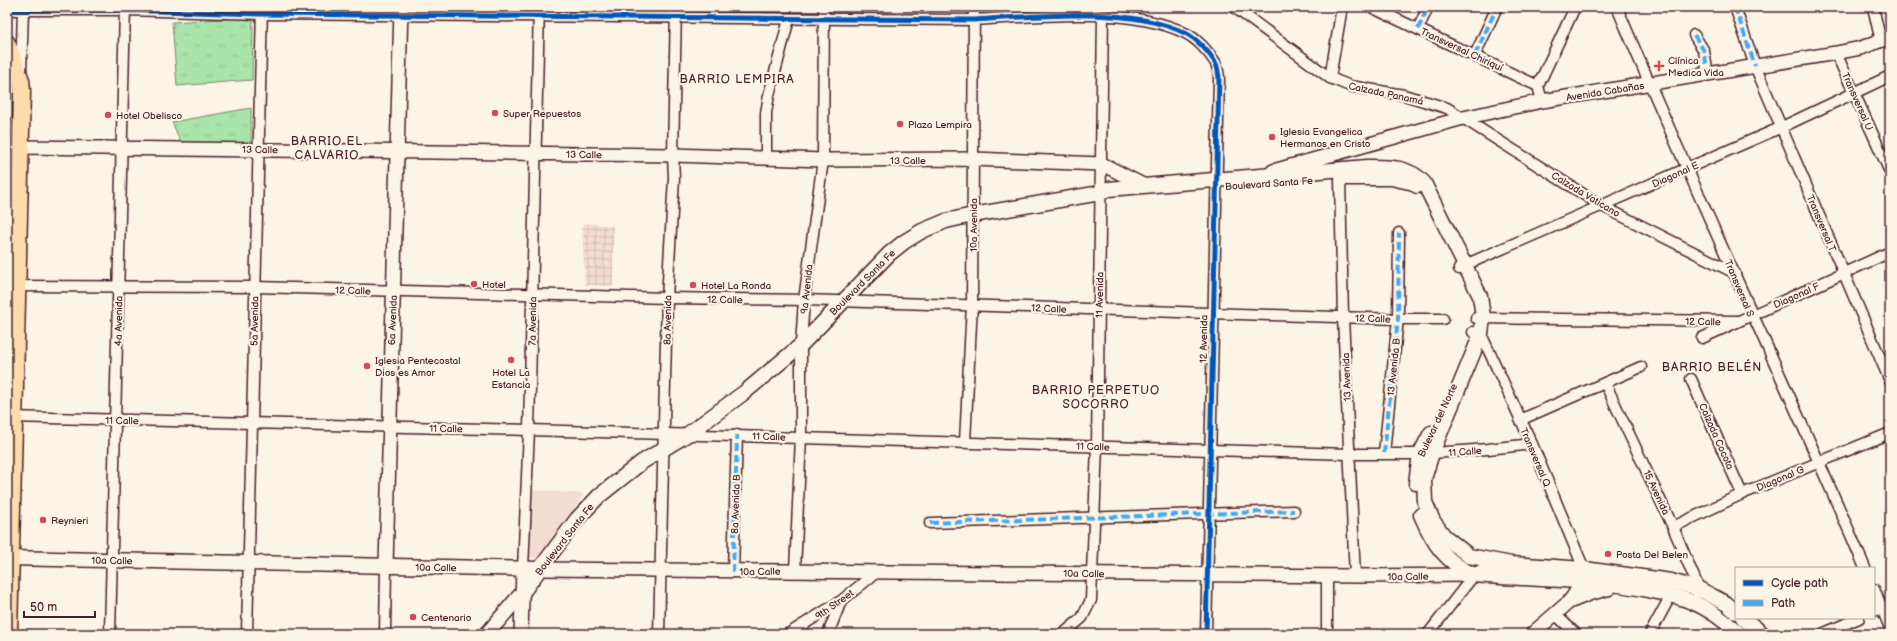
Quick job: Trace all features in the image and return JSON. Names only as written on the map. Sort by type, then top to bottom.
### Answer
[{"type":"main road","points":[[7,43],[21,80],[20,147],[12,286],[9,634]]},
{"type":"main road","name":"Boulevard Santa Fe","points":[[1100,193],[1109,196],[1215,183],[1246,177],[1367,167],[1391,167],[1402,175]]},
{"type":"main road","points":[[1402,175],[1418,176],[1424,183],[1462,267],[1480,296],[1478,325]]},
{"type":"main road","name":"Boulevard Santa Fe","points":[[487,634],[522,593],[577,519],[599,496],[642,462],[688,434],[745,392],[801,344],[888,254],[922,231],[946,221],[973,214],[1100,193],[1108,189],[1143,185],[1268,183],[1402,175]]},
{"type":"main road","name":"Bulevar del Norte","points":[[1478,325],[1416,478],[1421,514],[1438,547],[1459,568],[1474,575],[1584,575],[1621,585],[1699,589],[1726,604],[1735,611]]},
{"type":"main road","name":"Bulevar del Norte","points":[[1426,453],[1424,479],[1425,502],[1433,521],[1444,536],[1469,556],[1511,564],[1671,588],[1696,604],[1714,613],[1740,634]]},
{"type":"main road","name":"10a Calle","points":[[9,558],[540,569]]},
{"type":"main road","points":[[1570,601],[1590,593],[1621,585]]},
{"type":"main road","points":[[1744,619],[1763,634]]},
{"type":"street","name":"8a Avenida","points":[[659,634],[667,298],[674,178],[673,155],[676,7]]},
{"type":"street","name":"9a Avenida","points":[[795,571],[801,437],[801,344],[804,300],[822,160],[824,7]]},
{"type":"street","name":"10a Avenida","points":[[965,442],[972,304],[974,7]]},
{"type":"street","name":"Calzada Panamá","points":[[1234,7],[1330,78],[1350,86],[1404,95],[1447,108],[1463,118]]},
{"type":"street","points":[[1330,78],[1342,7]]},
{"type":"street","name":"Transversal Chiriquí","points":[[1371,7],[1475,54],[1538,86]]},
{"type":"street","points":[[1418,29],[1428,7]]},
{"type":"street","points":[[1475,54],[1497,7]]},
{"type":"street","points":[[1542,101],[1538,86],[1575,7]]},
{"type":"street","name":"Transversal S","points":[[1616,7],[1649,84],[1735,273],[1752,315],[1820,461],[1865,567]]},
{"type":"street","name":"Transversal T","points":[[1735,7],[1755,66],[1890,381]]},
{"type":"street","points":[[1873,7],[1885,40]]},
{"type":"street","name":"12 Avenida","points":[[7,10],[125,9],[262,11],[539,11],[676,18],[974,20],[1038,12],[1103,16],[1154,22],[1186,33],[1205,49],[1216,63],[1219,77],[1215,183],[1206,634]]},
{"type":"street","name":"4a Avenida","points":[[110,634],[125,9]]},
{"type":"street","points":[[14,61],[23,10]]},
{"type":"street","name":"5a Avenida","points":[[247,634],[262,11]]},
{"type":"street","name":"6a Avenida","points":[[385,634],[389,427],[401,11]]},
{"type":"street","name":"7a Avenida","points":[[521,634],[529,430],[539,11]]},
{"type":"street","name":"11 Avenida","points":[[1063,634],[1082,618],[1091,600],[1097,446],[1103,16]]},
{"type":"street","points":[[766,158],[766,114],[769,94],[789,19]]},
{"type":"street","points":[[1694,35],[1704,51],[1708,75]]},
{"type":"street","name":"Avenida Cabañas","points":[[1246,177],[1322,158],[1463,118],[1542,101],[1708,75],[1836,52],[1885,40]]},
{"type":"street","name":"Transversal U","points":[[1836,52],[1890,172]]},
{"type":"street","name":"Diagonal E","points":[[1462,267],[1782,127],[1890,76]]},
{"type":"street","name":"Calzada Vaticano","points":[[1463,118],[1602,206],[1735,273]]},
{"type":"street","name":"13 Calle","points":[[20,147],[673,155],[822,160],[973,159],[1102,164],[1143,185]]},
{"type":"street","name":"Avenida Cabañas","points":[[1268,183],[1322,158]]},
{"type":"street","name":"13 Avenida","points":[[1340,178],[1343,317],[1355,576]]},
{"type":"street","name":"13 Avenida B","points":[[1384,453],[1398,319],[1399,233]]},
{"type":"street","name":"Diagonal F","points":[[1702,338],[1890,252]]},
{"type":"street","name":"12 Calle","points":[[12,286],[255,287],[532,295],[972,304],[1099,310],[1443,319]]},
{"type":"street","name":"12 Calle","points":[[1478,325],[1738,321]]},
{"type":"street","name":"Transversal Q","points":[[1478,325],[1532,444],[1584,575]]},
{"type":"street","points":[[1520,420],[1641,367]]},
{"type":"street","name":"Calzada Cocota","points":[[1691,379],[1742,494]]},
{"type":"street","name":"15 Avenida","points":[[1605,383],[1673,527],[1699,589]]},
{"type":"street","name":"11 Calle","points":[[11,417],[736,435],[1349,454],[1426,453],[1532,444]]},
{"type":"street","name":"Diagonal G","points":[[1673,527],[1742,494],[1890,433]]},
{"type":"street","name":"8a Avenida B","points":[[733,572],[736,435]]},
{"type":"street","points":[[930,523],[1009,519],[1208,515],[1294,511]]},
{"type":"street","name":"10a Calle","points":[[540,569],[733,572],[878,571],[1355,576],[1474,575],[1487,569],[1511,564]]},
{"type":"street","name":"9th Street","points":[[788,634],[841,601],[878,571]]},
{"type":"street","points":[[1428,634],[1474,575]]},
{"type":"street","points":[[1532,634],[1570,601],[1584,575]]},
{"type":"street","points":[[1327,576],[1327,634]]},
{"type":"street","points":[[1650,634],[1671,588]]},
{"type":"street","points":[[1696,604],[1699,589]]},
{"type":"street","points":[[1875,591],[1890,628]]},
{"type":"street","points":[[828,634],[841,601]]},
{"type":"street","points":[[1555,614],[1576,634]]},
{"type":"street","points":[[1822,634],[1857,619]]},
{"type":"shaded area","points":[[1882,7],[1890,7],[1890,26],[1887,28]]},
{"type":"shaded area","points":[[582,223],[613,226],[613,286],[585,285]]},
{"type":"shaded area","points":[[533,490],[584,494],[541,558],[530,558],[530,517]]},
{"type":"green space","points":[[253,17],[252,80],[177,86],[172,22]]},
{"type":"green space","points":[[7,23],[20,147],[11,277],[7,277]]},
{"type":"green space","points":[[251,108],[251,146],[181,143],[172,122]]},
{"type":"marked path","points":[[1418,29],[1428,7]]},
{"type":"marked path","points":[[1475,55],[1497,7]]},
{"type":"marked path","points":[[1735,7],[1755,66]]},
{"type":"marked path","points":[[1694,35],[1704,51],[1708,75]]},
{"type":"marked path","points":[[1384,453],[1398,319],[1399,233]]},
{"type":"marked path","points":[[733,572],[737,435]]},
{"type":"marked path","points":[[930,523],[1294,511]]},
{"type":"cycle path","points":[[7,10],[125,10],[261,14],[974,20],[1053,15],[1082,15],[1137,19],[1163,25],[1189,35],[1209,54],[1216,64],[1219,77],[1206,634]]},
{"type":"place","name":"Clínica Medica Vida","points":[[1659,66]]},
{"type":"place","name":"Super Repuestos","points":[[495,113]]},
{"type":"place","name":"Hotel Obelisco","points":[[108,115]]},
{"type":"place","name":"Plaza Lempira","points":[[900,124]]},
{"type":"place","name":"Iglesia Evangelica Hermanos en Cristo","points":[[1272,137]]},
{"type":"place","name":"Hotel","points":[[474,284]]},
{"type":"place","name":"Hotel La Ronda","points":[[693,285]]},
{"type":"place","name":"Hotel La Estancia","points":[[511,360]]},
{"type":"place","name":"Iglesia Pentecostal Dios es Amor","points":[[367,366]]},
{"type":"place","name":"Reynieri","points":[[43,520]]},
{"type":"place","name":"Posta Del Belen","points":[[1608,554]]},
{"type":"place","name":"Centenario","points":[[413,617]]},
{"type":"district","name":"BARRIO LEMPIRA","points":[[737,79]]},
{"type":"district","name":"BARRIO EL CALVARIO","points":[[327,148]]},
{"type":"district","name":"BARRIO BELÉN","points":[[1712,367]]},
{"type":"district","name":"BARRIO PERPETUO SOCORRO","points":[[1096,397]]}]
